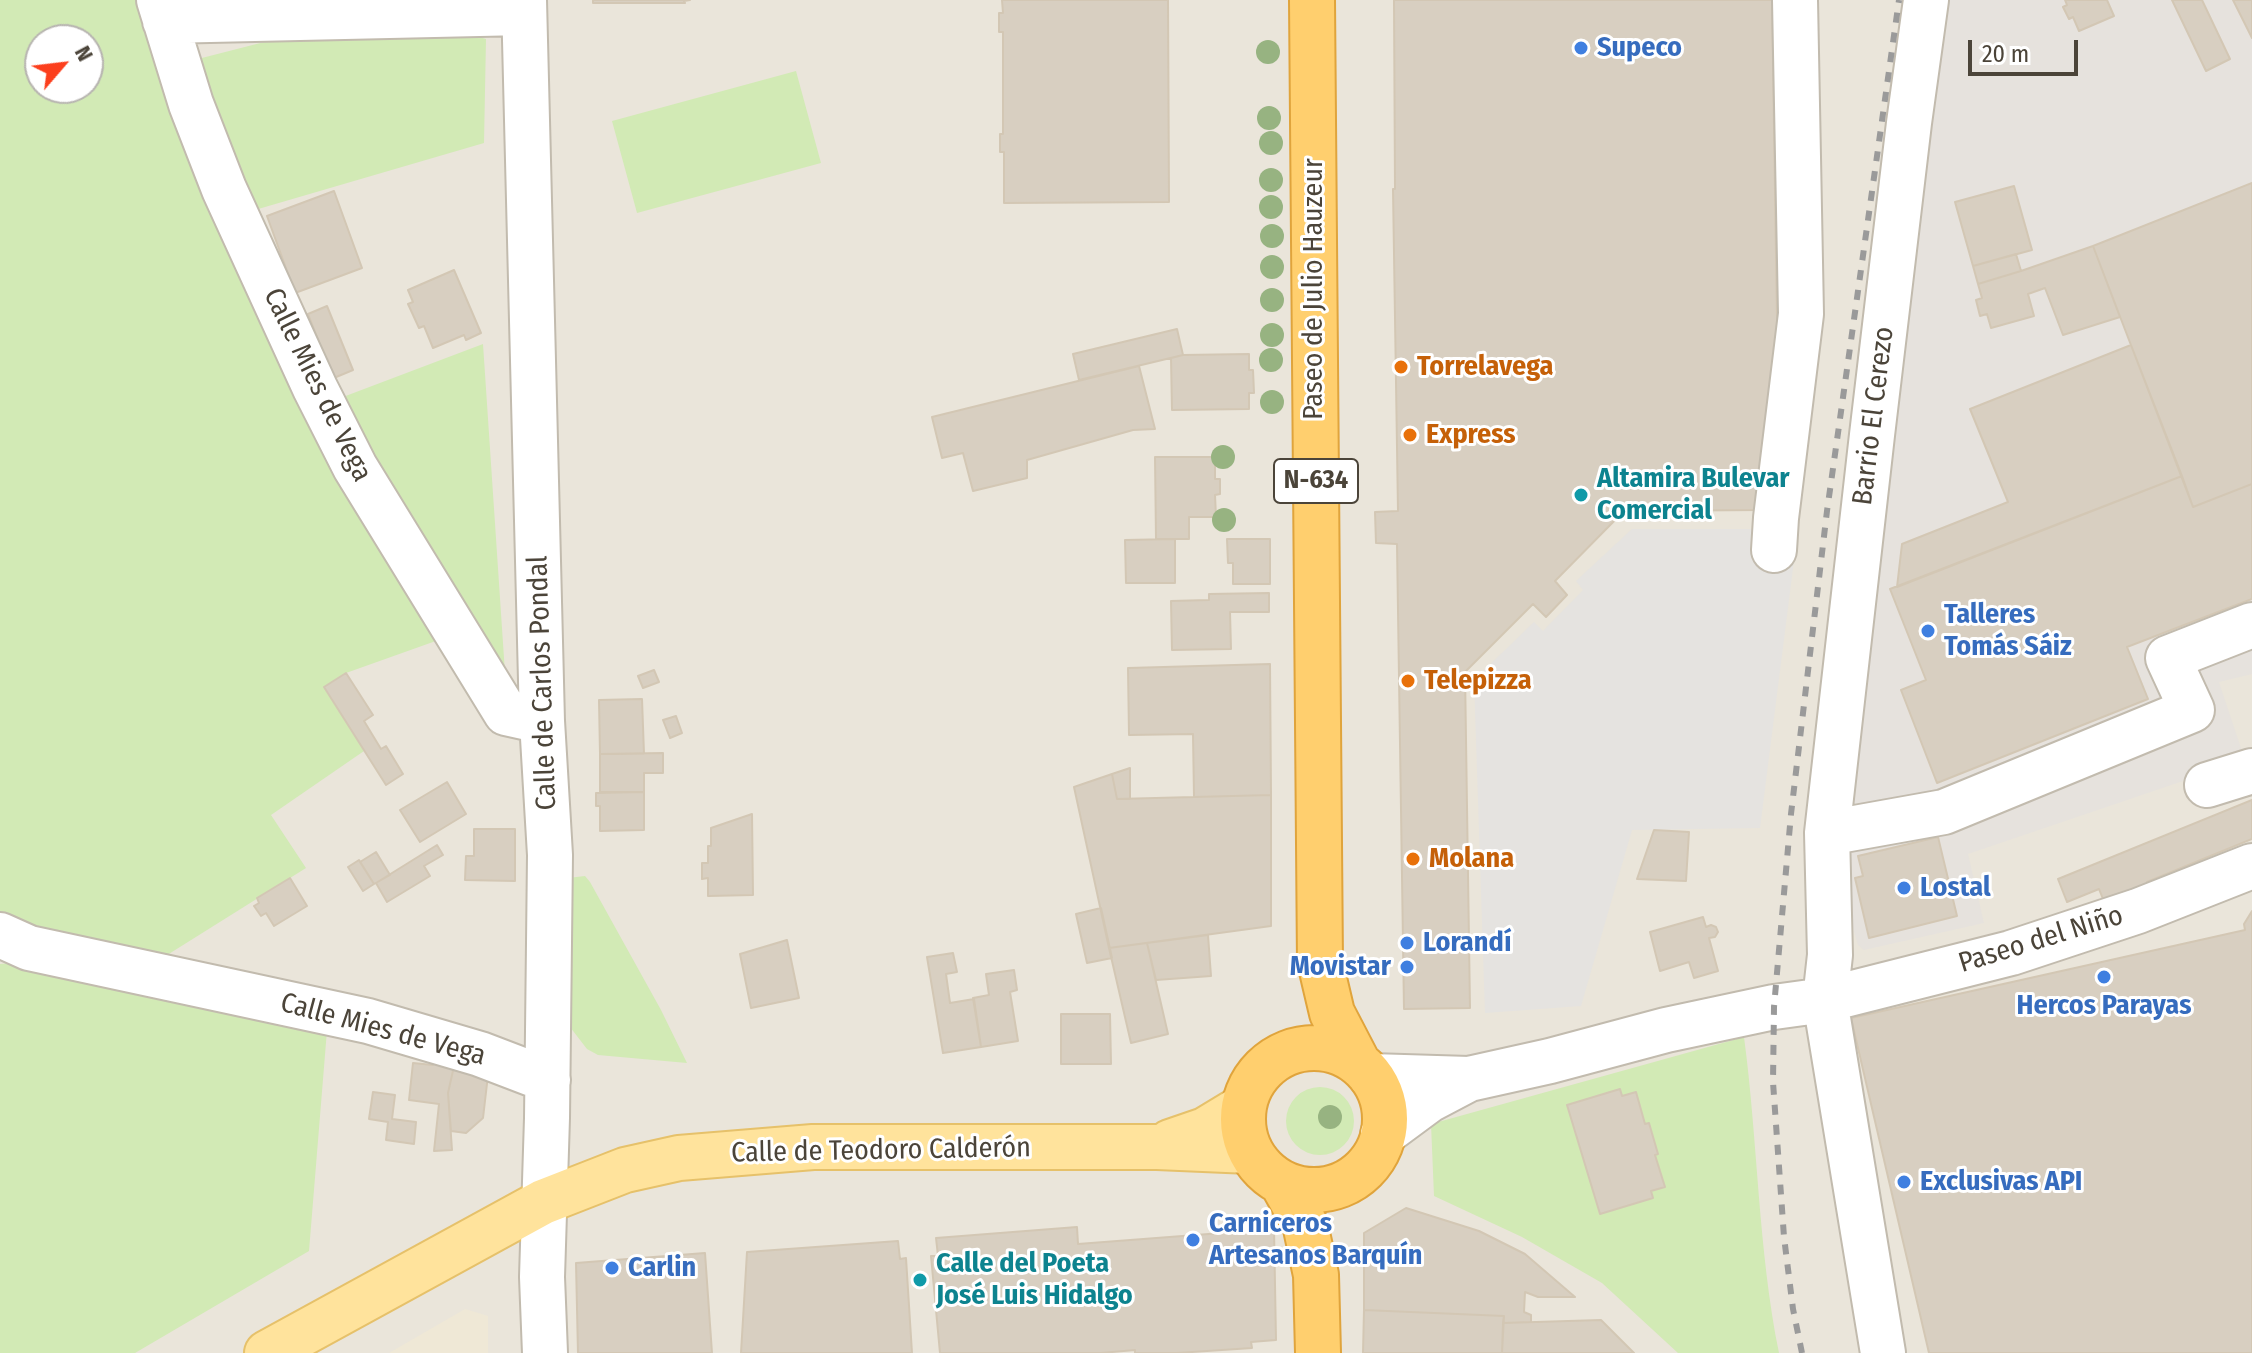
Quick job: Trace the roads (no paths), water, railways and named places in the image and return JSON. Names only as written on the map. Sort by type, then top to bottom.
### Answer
[{"type":"highway","name":"Paseo de Julio Hauzeur","points":[[1312,0],[1320,962],[1332,1013],[1364,1069]]},
{"type":"highway","name":"Paseo de Julio Hauzeur","points":[[1298,1049],[1320,962]]},
{"type":"highway","points":[[1364,1069],[1338,1051],[1318,1048],[1298,1049],[1278,1057],[1261,1070],[1250,1087],[1243,1107],[1243,1128],[1250,1151],[1263,1170],[1282,1183],[1305,1190],[1329,1189],[1351,1180],[1370,1164],[1383,1134]]},
{"type":"highway","name":"N-634","points":[[1364,1069],[1381,1094],[1386,1118],[1383,1134]]},
{"type":"highway","points":[[1316,1275],[1351,1180]]},
{"type":"highway","points":[[1282,1183],[1305,1224],[1316,1275],[1318,1353]]},
{"type":"main road","name":"Calle de Teodoro Calderón","points":[[1157,1147],[1205,1130],[1243,1107]]},
{"type":"main road","name":"Calle de Teodoro Calderón","points":[[274,1351],[543,1202],[625,1170],[679,1158],[813,1147],[1157,1147],[1250,1151]]},
{"type":"street","points":[[1774,550],[1801,314],[1795,0]]},
{"type":"street","name":"Barrio El Cerezo","points":[[1825,1000],[1830,955],[1827,833],[1926,0]]},
{"type":"street","name":"Calle de Carlos Pondal","points":[[162,10],[524,7],[542,721],[550,855],[542,1277],[545,1353]]},
{"type":"street","name":"Calle Mies de Vega","points":[[162,10],[191,104],[224,189],[315,388],[355,467],[506,713],[542,721]]},
{"type":"street","points":[[1827,833],[1944,812],[2192,710],[2168,658],[2252,625]]},
{"type":"street","points":[[2207,785],[2252,771]]},
{"type":"street","name":"Paseo del Niño","points":[[1383,1134],[1429,1100],[1469,1079],[1666,1030],[1774,1007],[1825,1000],[2011,953],[2138,911],[2252,866]]},
{"type":"street","name":"Calle Mies de Vega","points":[[10,946],[368,1021],[423,1036],[548,1080]]},
{"type":"street","points":[[1825,1000],[1883,1353]]},
{"type":"street","name":"Paseo del Niño","points":[[1364,1069],[1469,1079]]},
{"type":"railway","points":[[1802,1353],[1784,1237],[1773,1082],[1774,1007],[1791,814],[1827,511],[1899,0]]},
{"type":"place","name":"Supeco","points":[[1581,48]]},
{"type":"place","name":"Torrelavega","points":[[1401,367]]},
{"type":"place","name":"Express","points":[[1410,435]]},
{"type":"place","name":"Altamira Bulevar Comercial","points":[[1581,495]]},
{"type":"place","name":"Talleres Tomás Sáiz","points":[[1928,631]]},
{"type":"place","name":"Telepizza","points":[[1408,681]]},
{"type":"place","name":"Molana","points":[[1413,859]]},
{"type":"place","name":"Lostal","points":[[1904,888]]},
{"type":"place","name":"Lorandí","points":[[1407,943]]},
{"type":"place","name":"Movistar","points":[[1407,967]]},
{"type":"place","name":"Hercos Parayas","points":[[2104,977]]},
{"type":"place","name":"Exclusivas API","points":[[1904,1182]]},
{"type":"place","name":"Carniceros Artesanos Barquín","points":[[1193,1240]]},
{"type":"place","name":"Carlin","points":[[612,1268]]},
{"type":"place","name":"Calle del Poeta José Luis Hidalgo","points":[[920,1280]]}]
